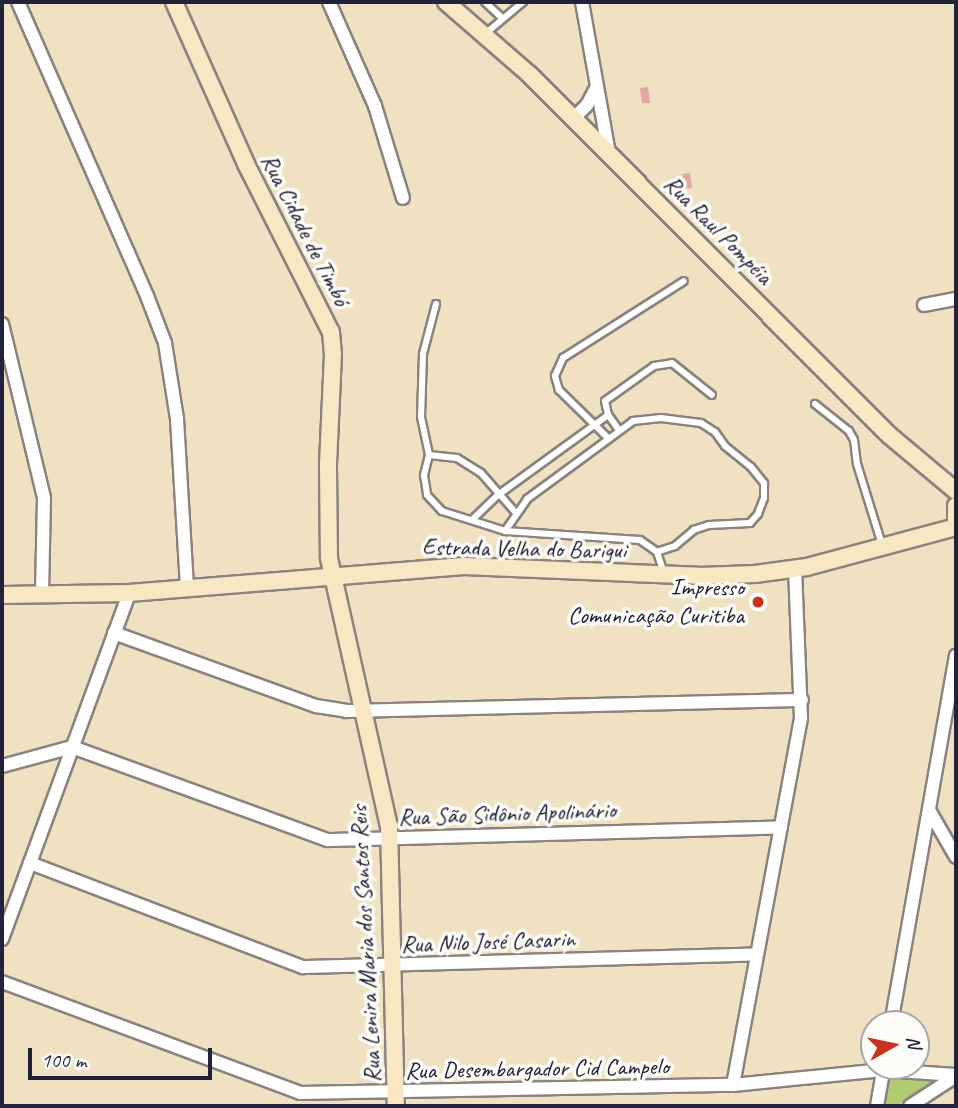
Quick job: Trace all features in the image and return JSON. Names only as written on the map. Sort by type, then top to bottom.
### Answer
[{"type":"main road","name":"Rua Cidade de Timbó","points":[[174,2],[246,164],[331,332],[333,354],[328,527],[332,576]]},
{"type":"main road","name":"Rua Raul Pompéia","points":[[447,2],[574,118],[889,435],[956,491]]},
{"type":"main road","points":[[956,506],[956,526]]},
{"type":"main road","name":"Estrada Velha do Barigui","points":[[2,595],[129,593],[464,566],[664,575],[731,575],[795,569],[956,526]]},
{"type":"main road","name":"Rua Lenira Maria dos Santos Reis","points":[[332,576],[387,816],[396,1100]]},
{"type":"street","points":[[18,2],[148,296],[165,343],[177,419],[187,589]]},
{"type":"street","points":[[329,2],[375,106],[403,198]]},
{"type":"street","points":[[582,2],[609,153]]},
{"type":"street","points":[[574,118],[587,105],[596,88]]},
{"type":"street","points":[[924,305],[956,299]]},
{"type":"street","points":[[2,324],[44,498],[42,596]]},
{"type":"street","points":[[733,1085],[802,700],[795,569]]},
{"type":"street","points":[[2,939],[129,593]]},
{"type":"street","points":[[114,633],[316,706],[363,711],[802,700]]},
{"type":"street","points":[[893,1010],[956,656]]},
{"type":"street","points":[[2,766],[72,747]]},
{"type":"street","name":"Rua São Sidônio Apolinário","points":[[72,747],[315,838],[341,841],[781,827]]},
{"type":"street","points":[[929,810],[956,857]]},
{"type":"street","name":"Rua Nilo José Casarin","points":[[30,863],[295,965],[313,968],[757,954]]},
{"type":"street","name":"Rua Desembargador Cid Campelo","points":[[2,982],[289,1090],[310,1093],[396,1100],[733,1085],[860,1071]]},
{"type":"street","name":"Rua Desembargador Cid Campelo","points":[[930,1073],[956,1075]]},
{"type":"street","points":[[910,1106],[956,1075]]},
{"type":"street","points":[[877,1106],[881,1080]]},
{"type":"lane","points":[[485,2],[502,18]]},
{"type":"lane","points":[[485,34],[523,2]]},
{"type":"lane","points":[[608,438],[559,390],[555,376],[563,358],[684,281]]},
{"type":"lane","points":[[436,304],[423,354],[421,417],[429,455],[424,475],[427,495],[442,511],[474,518],[505,531],[640,540],[657,552],[664,575]]},
{"type":"lane","points":[[620,430],[604,406],[608,396],[654,366],[672,363],[712,394]]},
{"type":"lane","points":[[815,404],[849,431],[854,440],[865,493],[882,547]]},
{"type":"lane","points":[[474,518],[498,495],[608,415]]},
{"type":"lane","points":[[505,531],[527,499],[633,421],[661,418],[701,423],[715,432],[764,483],[764,498],[758,514],[750,523],[701,528],[675,546],[657,552]]},
{"type":"lane","points":[[429,455],[457,458],[481,473],[516,513]]},
{"type":"green space","points":[[888,1080],[934,1081],[897,1106],[884,1106]]},
{"type":"building","points":[[648,87],[650,103],[642,103],[640,88]]},
{"type":"building","points":[[690,173],[692,188],[684,189],[682,174]]},
{"type":"place","name":"Impresso Comunicação Curitiba","points":[[758,602]]}]
